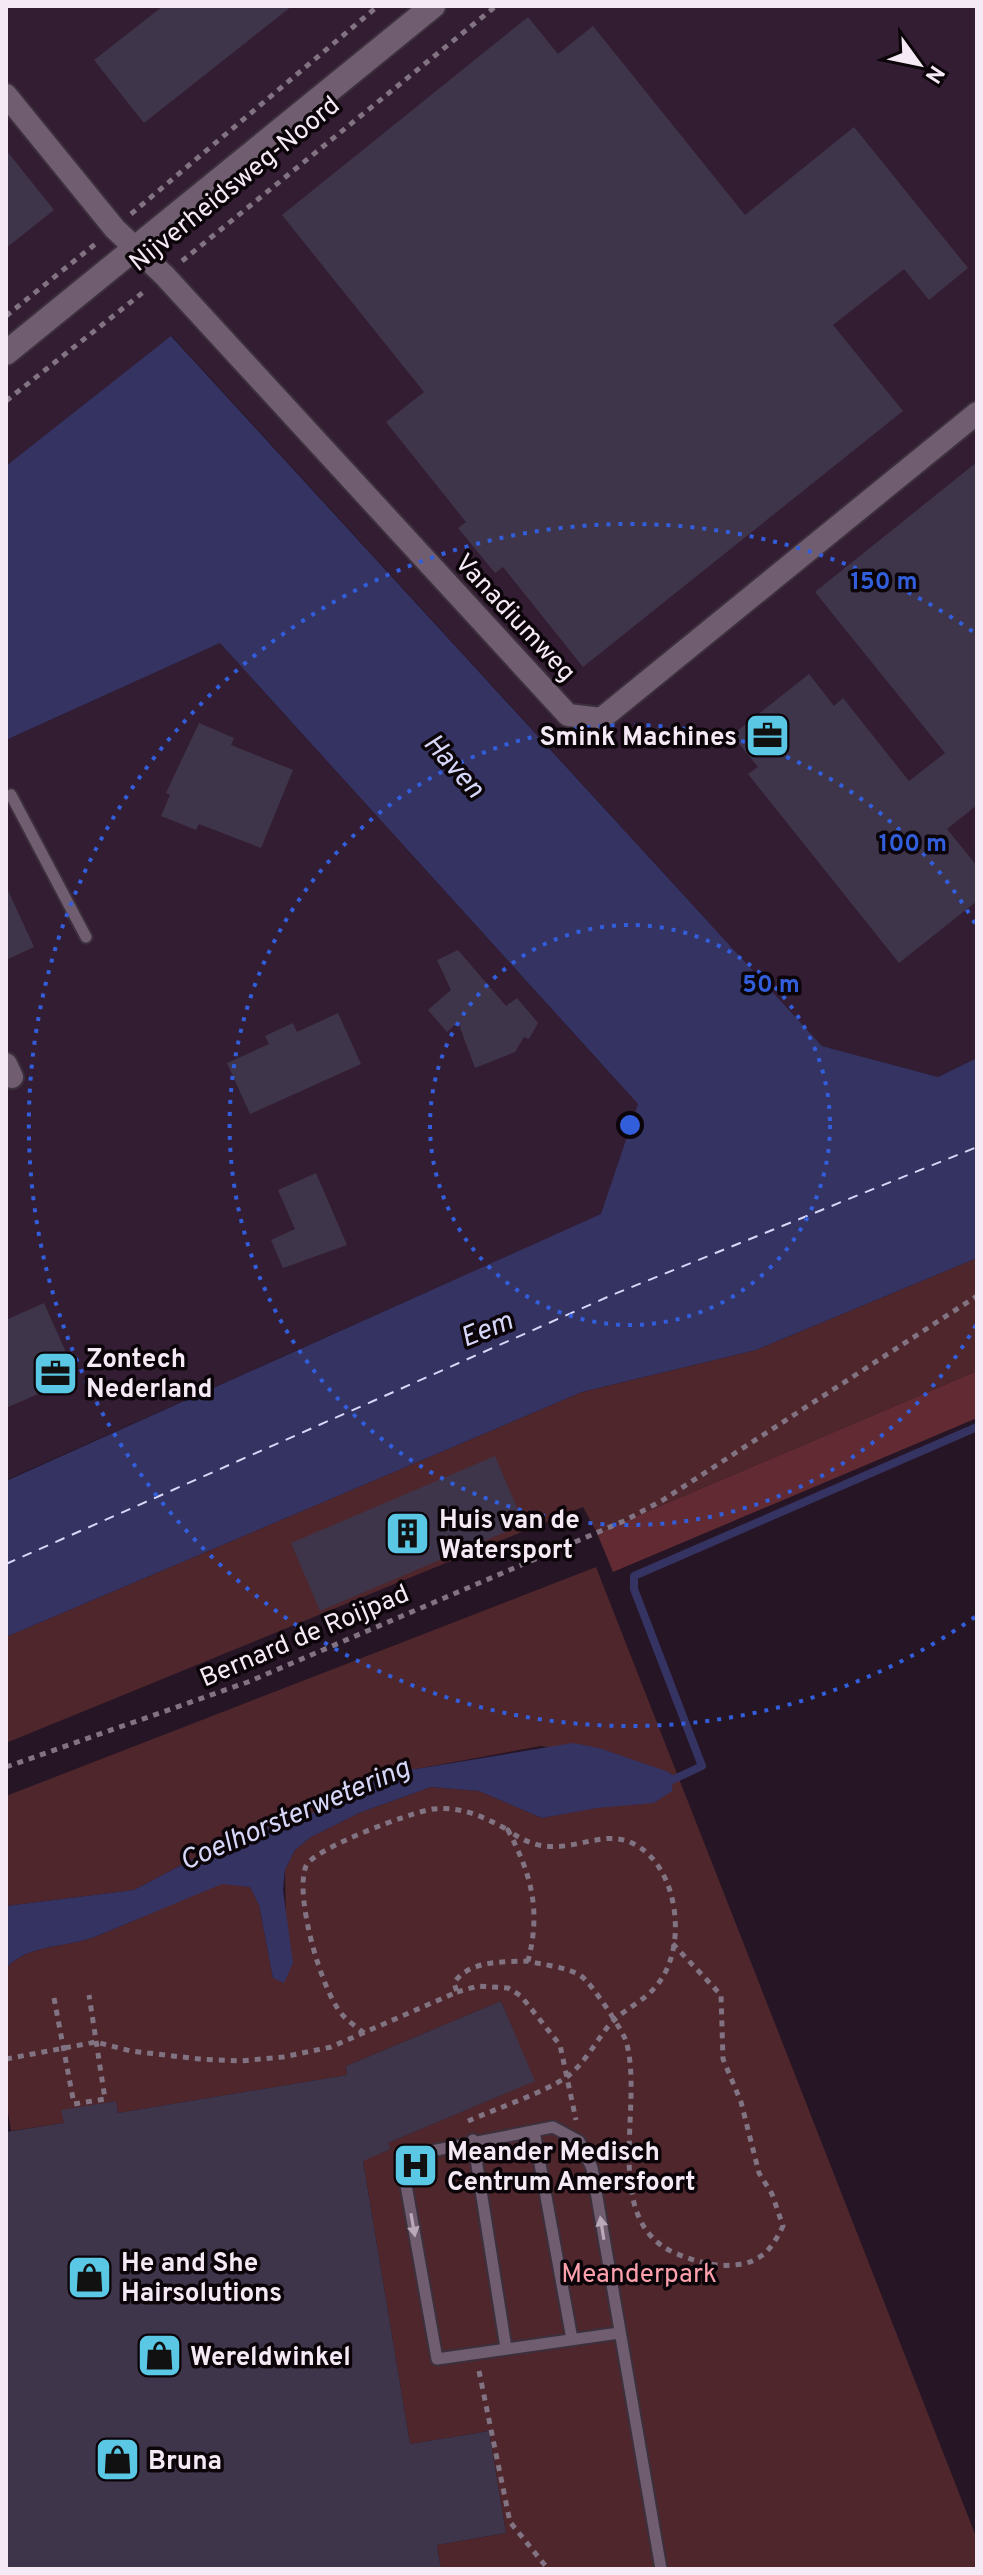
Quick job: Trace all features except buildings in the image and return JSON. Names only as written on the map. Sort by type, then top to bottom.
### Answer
[{"type":"street","name":"Nijverheidsweg-Noord","points":[[6,353],[433,6]]},
{"type":"street","name":"Vanadiumweg","points":[[6,95],[115,229],[164,275],[568,715],[601,719],[977,413]]},
{"type":"lane","points":[[6,797],[11,795],[86,937]]},
{"type":"lane","points":[[619,2333],[437,2359],[401,2157],[473,2140],[553,2127],[579,2141],[592,2168],[661,2569]]},
{"type":"lane","points":[[534,2131],[572,2339]]},
{"type":"lane","points":[[473,2140],[506,2348]]},
{"type":"path","name":"Nijverheidsweg-Noord","points":[[6,316],[115,229],[378,6]]},
{"type":"path","name":"Nijverheidsweg-Noord","points":[[6,401],[496,6]]},
{"type":"path","name":"Bernard de Roijpad","points":[[6,1767],[248,1682],[634,1516],[977,1296]]},
{"type":"path","points":[[364,2033],[340,2013],[324,1977],[302,1895],[306,1867],[314,1857],[367,1832],[433,1809],[476,1812],[524,1842],[553,1849],[610,1838],[634,1843],[658,1862],[672,1895],[676,1925],[668,1968],[656,1987],[613,2020],[568,2076],[457,2125]]},
{"type":"path","points":[[508,1830],[531,1881],[536,1928],[528,1961]]},
{"type":"path","points":[[457,1992],[454,1983],[461,1972],[489,1963],[528,1961],[581,1976],[626,2039],[631,2087],[629,2168],[634,2204],[646,2235],[667,2250],[696,2262],[733,2265],[757,2260],[773,2247],[783,2226],[772,2194],[759,2173],[741,2102],[723,2059],[721,1995],[672,1943]]},
{"type":"path","points":[[6,2059],[96,2042],[131,2051],[240,2061],[331,2047],[457,1992],[478,1986],[508,1988],[521,1996],[560,2045],[579,2141]]},
{"type":"path","points":[[54,1998],[74,2104],[105,2099],[89,1995]]},
{"type":"path","points":[[475,2352],[510,2522],[548,2569]]},
{"type":"shaded area","points":[[6,6],[977,6],[977,1058],[938,1077],[822,1046],[172,336],[6,466]]},
{"type":"shaded area","points":[[220,643],[638,1104],[602,1214],[6,1480],[6,740]]},
{"type":"shaded area","points":[[977,1371],[977,1418],[613,1572],[597,1533]]},
{"type":"green space","points":[[977,1258],[977,1371],[597,1533],[583,1507],[6,1743],[6,1637],[582,1392],[756,1350]]},
{"type":"green space","name":"Meanderpark","points":[[596,1567],[977,2539],[977,2569],[441,2569],[437,2545],[506,2533],[489,2431],[410,2444],[362,2155],[379,2154],[391,2149],[388,2143],[534,2081],[501,2001],[346,2066],[347,2075],[118,2113],[116,2101],[62,2111],[64,2123],[11,2131],[6,2100],[6,1968],[27,1954],[97,1936],[222,1883],[250,1887],[259,1905],[273,1978],[286,1924],[285,1870],[295,1850],[311,1837],[359,1813],[431,1787],[479,1791],[542,1818],[672,1791],[672,1774],[644,1764],[541,1746],[416,1769],[391,1769],[378,1775],[363,1791],[312,1814],[298,1808],[253,1837],[210,1850],[134,1890],[6,1906],[6,1796]]},
{"type":"water","points":[[171,336],[822,1046],[938,1077],[977,1058],[977,1258],[756,1350],[582,1392],[6,1637],[6,1481],[601,1214],[638,1104],[220,643],[6,740],[6,466]]},
{"type":"water","points":[[573,1743],[599,1748],[666,1771],[673,1775],[672,1791],[654,1803],[597,1808],[542,1818],[479,1791],[431,1787],[359,1813],[311,1837],[295,1850],[285,1870],[283,1890],[293,1963],[284,1983],[273,1978],[259,1905],[250,1887],[222,1884],[97,1936],[27,1954],[6,1968],[6,1906],[134,1890],[210,1850],[253,1837],[298,1808],[312,1813],[363,1791],[378,1775],[391,1769],[416,1769]]},
{"type":"waterway","name":"Coelhorsterwetering","points":[[662,1780],[672,1780],[702,1766],[634,1589],[634,1576],[977,1427]]},
{"type":"ferry route","points":[[6,1564],[612,1295],[977,1147]]},
{"type":"place","name":"Smink Machines","points":[[768,736]]},
{"type":"place","name":"Zontech Nederland","points":[[55,1373]]},
{"type":"place","name":"Huis van de Watersport","points":[[408,1534]]},
{"type":"place","name":"Meander Medisch Centrum Amersfoort","points":[[416,2166]]},
{"type":"place","name":"He and She Hairsolutions","points":[[90,2277]]},
{"type":"place","name":"Wereldwinkel","points":[[159,2356]]},
{"type":"place","name":"Bruna","points":[[117,2460]]},
{"type":"water label","name":"Haven","points":[[455,765]]},
{"type":"water label","name":"Eem","points":[[486,1328]]}]
